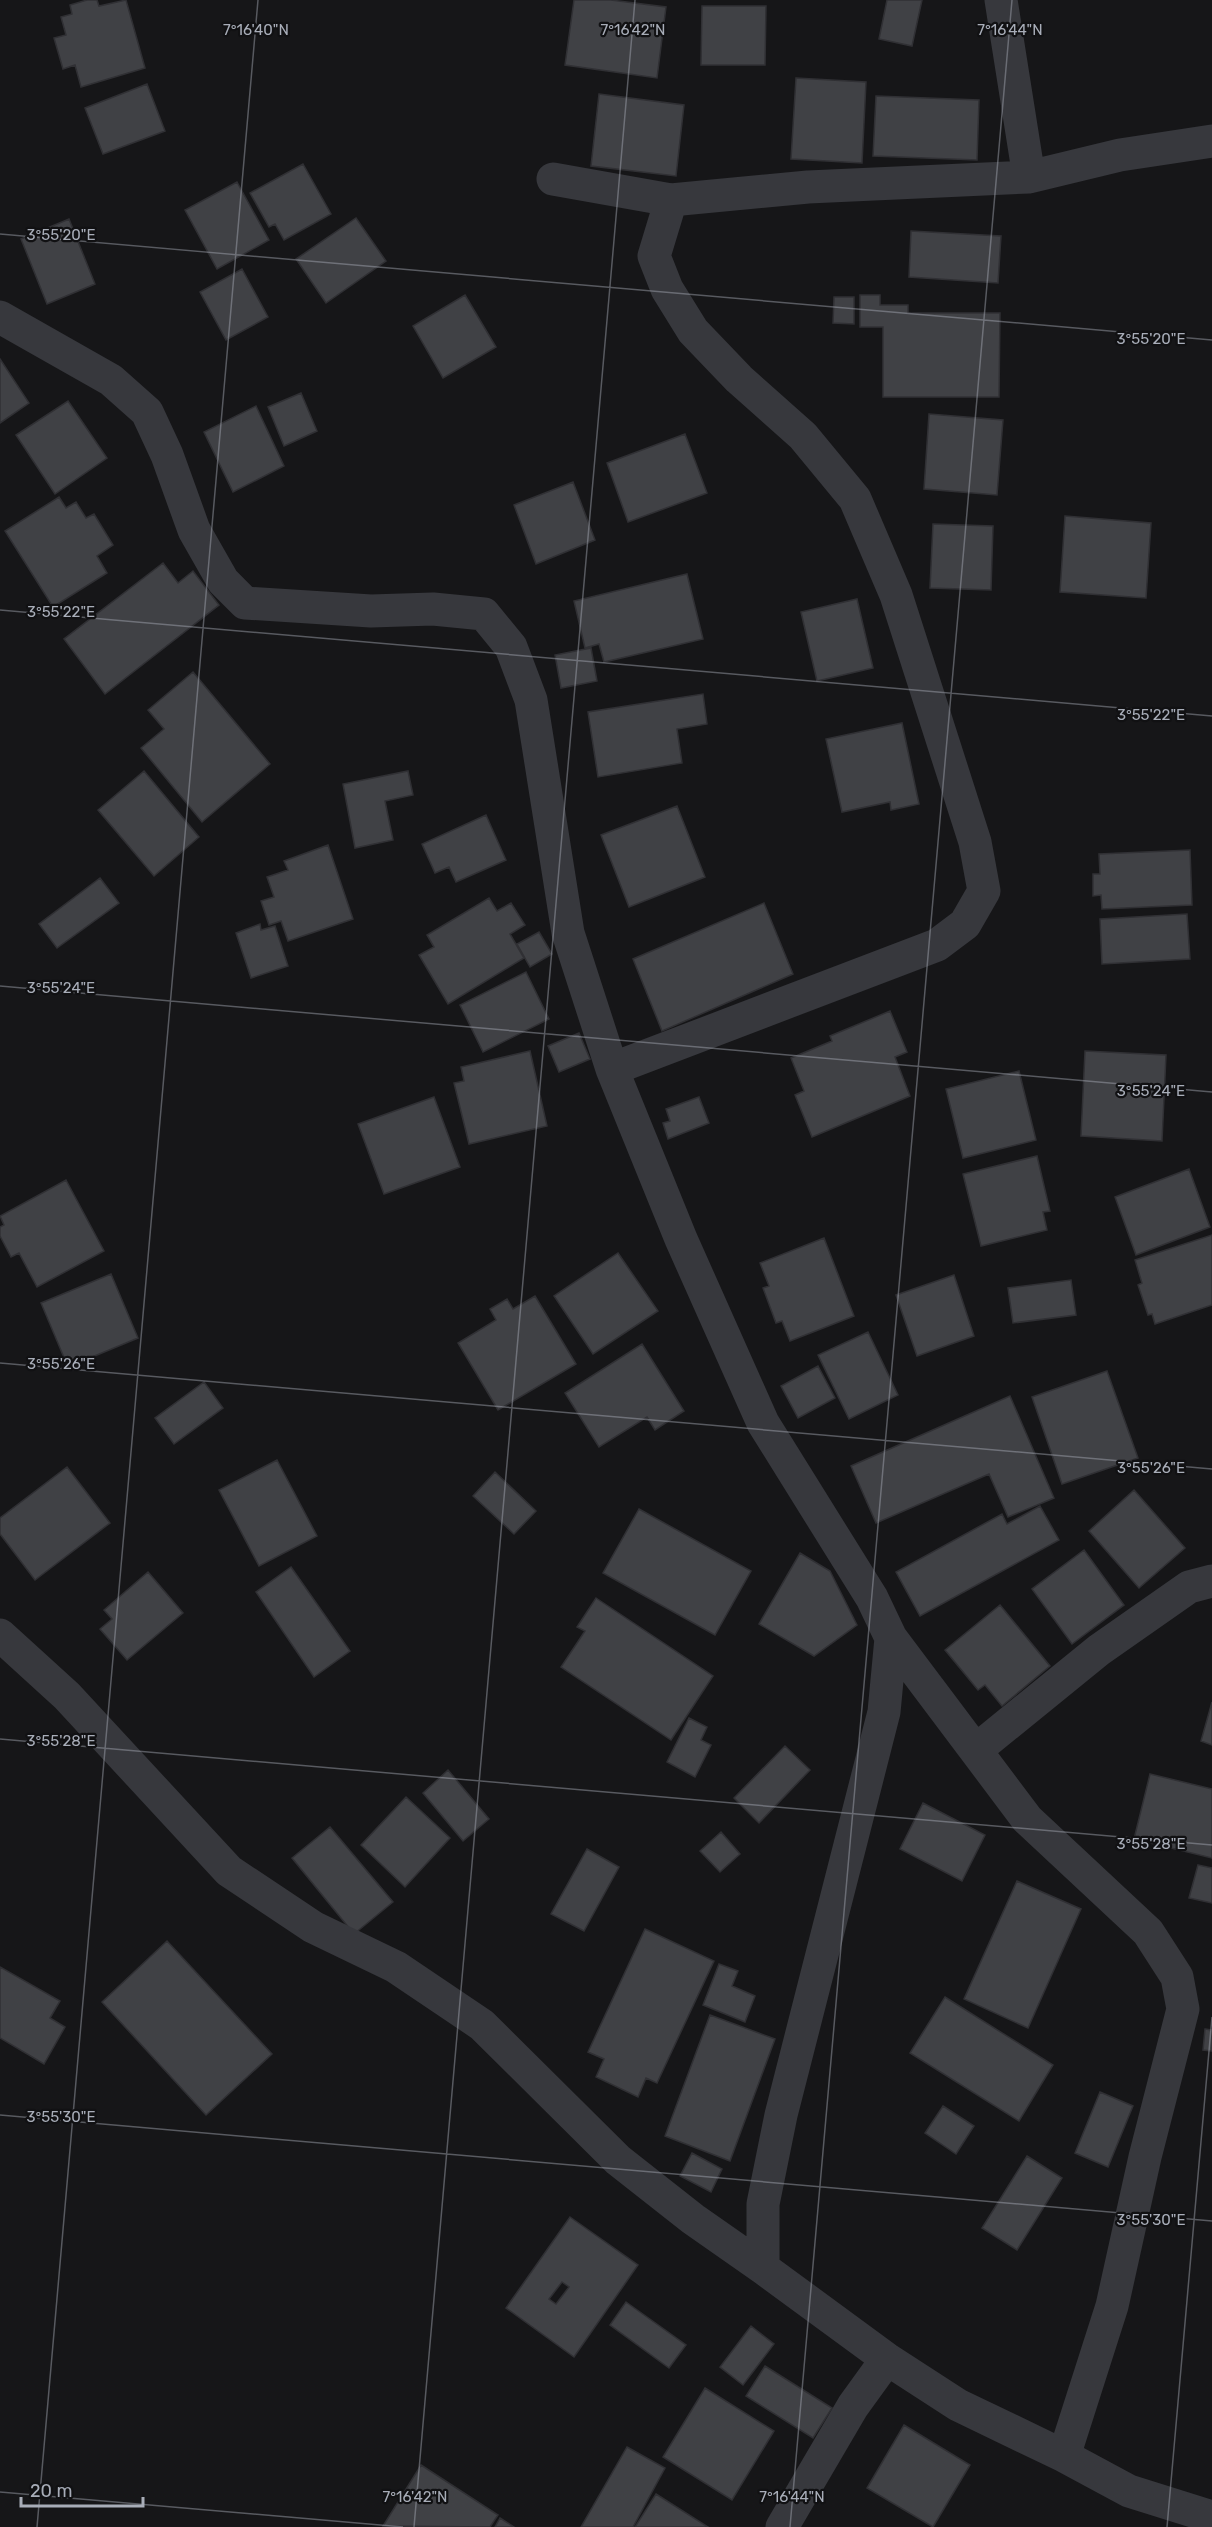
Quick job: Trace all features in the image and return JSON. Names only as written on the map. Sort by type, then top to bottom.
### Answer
[{"type":"street","points":[[1001,0],[1029,177]]},
{"type":"street","points":[[553,179],[670,200],[808,187],[1029,177],[1120,155],[1212,141]]},
{"type":"street","points":[[612,1070],[937,945],[965,924],[984,891],[975,843],[899,606],[855,499],[802,436],[739,380],[693,331],[667,289],[654,256],[670,200]]},
{"type":"street","points":[[0,317],[111,380],[147,412],[167,455],[194,530],[223,581],[244,603],[371,611],[433,609],[484,614],[511,647],[531,700],[568,933],[612,1070],[681,1239],[763,1423],[873,1598],[891,1638],[1027,1819],[1148,1932],[1177,1977],[1183,2009],[1144,2157],[1112,2306],[1064,2456]]},
{"type":"street","points":[[976,1750],[1099,1650],[1189,1587],[1212,1581]]},
{"type":"street","points":[[0,1635],[67,1696],[229,1871],[312,1927],[396,1967],[482,2025],[618,2160],[693,2219],[887,2359],[958,2405],[1064,2456],[1129,2491],[1212,2517]]},
{"type":"street","points":[[763,2268],[763,2204],[781,2115],[884,1712],[891,1638]]},
{"type":"street","points":[[782,2527],[853,2406],[887,2359]]},
{"type":"building","points":[[87,0],[97,0],[99,6],[126,0],[145,68],[81,87],[75,65],[63,69],[54,38],[66,35],[61,17],[72,14],[70,5]]},
{"type":"building","points":[[574,0],[611,0],[666,7],[657,78],[565,65]]},
{"type":"building","points":[[887,0],[922,0],[912,46],[879,39]]},
{"type":"building","points":[[702,6],[766,6],[765,65],[701,65]]},
{"type":"building","points":[[796,78],[866,82],[862,163],[791,159]]},
{"type":"building","points":[[147,84],[165,131],[103,154],[85,108]]},
{"type":"building","points":[[599,94],[684,105],[676,176],[591,166]]},
{"type":"building","points":[[876,96],[979,100],[977,160],[873,156]]},
{"type":"building","points":[[303,164],[331,214],[284,240],[275,224],[269,227],[250,193]]},
{"type":"building","points":[[237,182],[269,240],[217,269],[185,210]]},
{"type":"building","points":[[356,218],[386,261],[326,303],[296,259]]},
{"type":"building","points":[[69,219],[95,284],[47,304],[21,239]]},
{"type":"building","points":[[911,231],[1001,236],[998,283],[909,277]]},
{"type":"building","points":[[242,269],[268,317],[226,340],[200,292]]},
{"type":"building","points":[[465,295],[496,347],[443,378],[413,326]]},
{"type":"building","points":[[860,295],[880,295],[880,305],[908,305],[908,313],[1000,313],[999,397],[883,397],[883,327],[860,327]]},
{"type":"building","points":[[834,297],[854,297],[854,324],[833,323]]},
{"type":"building","points":[[0,359],[29,403],[0,423]]},
{"type":"building","points":[[301,393],[317,431],[284,446],[268,407]]},
{"type":"building","points":[[68,401],[107,458],[55,494],[16,435]]},
{"type":"building","points":[[256,406],[284,466],[233,492],[204,432]]},
{"type":"building","points":[[929,414],[1003,420],[997,495],[924,489]]},
{"type":"building","points":[[685,434],[707,493],[628,522],[607,463]]},
{"type":"building","points":[[573,482],[595,540],[536,564],[514,505]]},
{"type":"building","points":[[59,497],[66,508],[76,502],[86,518],[94,514],[113,545],[97,556],[107,573],[53,607],[5,531]]},
{"type":"building","points":[[1065,516],[1151,523],[1146,598],[1060,592]]},
{"type":"building","points":[[933,524],[993,526],[991,590],[930,588]]},
{"type":"building","points":[[163,563],[178,583],[193,571],[219,605],[105,694],[64,639]]},
{"type":"building","points":[[687,574],[703,639],[604,662],[599,644],[585,648],[574,601]]},
{"type":"building","points":[[857,599],[873,668],[817,681],[801,612]]},
{"type":"building","points":[[591,648],[597,681],[561,688],[555,655]]},
{"type":"building","points":[[193,672],[270,764],[202,822],[141,748],[164,729],[148,710]]},
{"type":"building","points":[[703,694],[707,724],[677,729],[682,763],[598,777],[588,712]]},
{"type":"building","points":[[902,723],[919,804],[891,810],[890,802],[842,812],[826,739]]},
{"type":"building","points":[[144,771],[199,837],[154,876],[98,810]]},
{"type":"building","points":[[408,771],[413,795],[385,801],[393,840],[355,848],[343,784]]},
{"type":"building","points":[[677,806],[705,877],[629,907],[601,835]]},
{"type":"building","points":[[486,815],[506,860],[456,882],[449,867],[435,873],[422,844]]},
{"type":"building","points":[[328,845],[353,919],[288,941],[281,921],[269,925],[261,901],[274,897],[267,877],[288,870],[284,861]]},
{"type":"building","points":[[1190,850],[1192,905],[1102,909],[1101,895],[1093,896],[1093,874],[1100,874],[1099,854]]},
{"type":"building","points":[[100,878],[119,903],[57,948],[39,924]]},
{"type":"building","points":[[489,898],[497,911],[511,903],[525,925],[510,934],[524,958],[448,1004],[419,955],[434,947],[427,935]]},
{"type":"building","points":[[764,903],[793,974],[662,1031],[633,959]]},
{"type":"building","points":[[1187,914],[1190,959],[1102,964],[1100,919]]},
{"type":"building","points":[[260,924],[261,930],[275,926],[288,966],[251,978],[236,933]]},
{"type":"building","points":[[539,932],[552,954],[530,967],[517,944]]},
{"type":"building","points":[[526,972],[549,1019],[483,1052],[460,1005]]},
{"type":"building","points":[[890,1011],[907,1052],[895,1057],[910,1096],[812,1137],[795,1095],[804,1091],[791,1058],[832,1041],[830,1036]]},
{"type":"building","points":[[579,1033],[590,1059],[559,1072],[548,1046]]},
{"type":"building","points":[[530,1051],[547,1126],[469,1144],[454,1083],[464,1081],[461,1067]]},
{"type":"building","points":[[1085,1051],[1166,1055],[1162,1141],[1081,1136]]},
{"type":"building","points":[[1019,1071],[1036,1140],[963,1158],[946,1089]]},
{"type":"building","points":[[434,1097],[460,1167],[384,1194],[358,1124]]},
{"type":"building","points":[[699,1097],[709,1123],[668,1139],[663,1123],[670,1121],[666,1109]]},
{"type":"building","points":[[1037,1156],[1050,1211],[1043,1212],[1047,1230],[981,1246],[963,1174]]},
{"type":"building","points":[[1189,1169],[1210,1227],[1136,1255],[1115,1197]]},
{"type":"building","points":[[66,1180],[104,1251],[37,1287],[19,1253],[11,1257],[0,1236],[0,1227],[4,1225],[0,1216]]},
{"type":"building","points":[[1212,1235],[1212,1305],[1155,1324],[1152,1314],[1148,1315],[1138,1285],[1142,1283],[1135,1260]]},
{"type":"building","points":[[824,1238],[854,1316],[790,1341],[782,1321],[776,1323],[763,1288],[769,1286],[760,1263]]},
{"type":"building","points":[[618,1253],[658,1311],[593,1354],[554,1296]]},
{"type":"building","points":[[111,1274],[138,1338],[68,1367],[41,1303]]},
{"type":"building","points":[[954,1275],[974,1336],[917,1356],[896,1295]]},
{"type":"building","points":[[1071,1280],[1076,1315],[1013,1323],[1008,1288]]},
{"type":"building","points":[[535,1296],[576,1364],[498,1410],[458,1343],[496,1320],[490,1309],[507,1299],[513,1309]]},
{"type":"building","points":[[868,1332],[898,1395],[849,1419],[818,1355]]},
{"type":"building","points":[[642,1344],[684,1411],[655,1430],[647,1417],[599,1447],[565,1393]]},
{"type":"building","points":[[818,1366],[835,1398],[798,1418],[781,1386]]},
{"type":"building","points":[[1107,1371],[1138,1458],[1062,1484],[1032,1397]]},
{"type":"building","points":[[204,1382],[223,1408],[174,1444],[155,1418]]},
{"type":"building","points":[[1010,1396],[1054,1498],[1008,1517],[989,1474],[876,1523],[851,1466]]},
{"type":"building","points":[[277,1460],[317,1536],[259,1566],[219,1490]]},
{"type":"building","points":[[67,1467],[110,1523],[35,1580],[0,1534],[0,1518]]},
{"type":"building","points":[[495,1472],[536,1511],[514,1534],[473,1496]]},
{"type":"building","points":[[1134,1490],[1185,1548],[1139,1588],[1089,1531]]},
{"type":"building","points":[[1040,1506],[1059,1540],[920,1616],[896,1572],[1002,1514],[1007,1524]]},
{"type":"building","points":[[639,1509],[751,1571],[715,1635],[603,1573]]},
{"type":"building","points":[[1084,1550],[1124,1605],[1072,1644],[1032,1589]]},
{"type":"building","points":[[800,1553],[830,1571],[857,1625],[814,1656],[759,1624]]},
{"type":"building","points":[[291,1567],[350,1651],[314,1677],[256,1592]]},
{"type":"building","points":[[148,1572],[183,1613],[127,1660],[100,1629],[112,1619],[104,1610]]},
{"type":"building","points":[[596,1598],[713,1676],[671,1740],[561,1667],[585,1631],[577,1627]]},
{"type":"building","points":[[1000,1605],[1050,1666],[1002,1706],[985,1685],[978,1690],[945,1650]]},
{"type":"building","points":[[1212,1702],[1212,1745],[1201,1741]]},
{"type":"building","points":[[689,1718],[707,1727],[701,1740],[711,1745],[695,1777],[667,1762]]},
{"type":"building","points":[[785,1746],[810,1770],[759,1823],[734,1798]]},
{"type":"building","points":[[448,1770],[489,1819],[463,1841],[423,1793]]},
{"type":"building","points":[[1150,1774],[1212,1789],[1212,1858],[1134,1839]]},
{"type":"building","points":[[406,1797],[450,1838],[405,1887],[361,1845]]},
{"type":"building","points":[[923,1803],[985,1835],[962,1881],[900,1849]]},
{"type":"building","points":[[330,1827],[393,1902],[354,1934],[292,1858]]},
{"type":"building","points":[[721,1832],[740,1854],[720,1872],[700,1851]]},
{"type":"building","points":[[587,1849],[619,1867],[584,1931],[551,1914]]},
{"type":"building","points":[[1198,1865],[1212,1868],[1212,1903],[1189,1898]]},
{"type":"building","points":[[1017,1881],[1081,1909],[1028,2028],[964,1999]]},
{"type":"building","points":[[645,1929],[714,1961],[657,2083],[646,2078],[638,2097],[596,2077],[604,2059],[588,2052]]},
{"type":"building","points":[[167,1941],[272,2054],[206,2115],[102,2002]]},
{"type":"building","points":[[719,1964],[738,1971],[732,1986],[755,1996],[745,2022],[703,2005]]},
{"type":"building","points":[[0,1967],[60,2001],[50,2018],[65,2027],[44,2064],[0,2038]]},
{"type":"building","points":[[945,1997],[1053,2065],[1019,2121],[910,2053]]},
{"type":"building","points":[[710,2015],[775,2039],[730,2161],[665,2136]]},
{"type":"building","points":[[1205,2029],[1212,2030],[1212,2051],[1203,2050]]},
{"type":"building","points":[[1100,2092],[1133,2106],[1108,2167],[1075,2153]]},
{"type":"building","points":[[943,2106],[974,2126],[956,2154],[925,2133]]},
{"type":"building","points":[[692,2153],[722,2169],[711,2192],[680,2176]]},
{"type":"building","points":[[1027,2156],[1062,2178],[1017,2250],[982,2228]]},
{"type":"building","points":[[570,2217],[638,2265],[574,2357],[506,2308]],"holes":[[[562,2282],[569,2287],[556,2304],[549,2299]]]},
{"type":"building","points":[[626,2302],[686,2345],[669,2368],[610,2325]]},
{"type":"building","points":[[751,2326],[774,2344],[743,2385],[720,2367]]},
{"type":"building","points":[[765,2366],[832,2408],[813,2438],[746,2396]]},
{"type":"building","points":[[705,2388],[774,2431],[732,2500],[663,2457]]},
{"type":"building","points":[[904,2425],[970,2465],[933,2527],[867,2488]]},
{"type":"building","points":[[627,2447],[665,2468],[633,2527],[581,2527]]},
{"type":"building","points":[[421,2465],[498,2515],[490,2527],[383,2526]]},
{"type":"building","points":[[656,2494],[708,2527],[635,2527]]},
{"type":"building","points":[[500,2518],[514,2527],[495,2527]]}]
